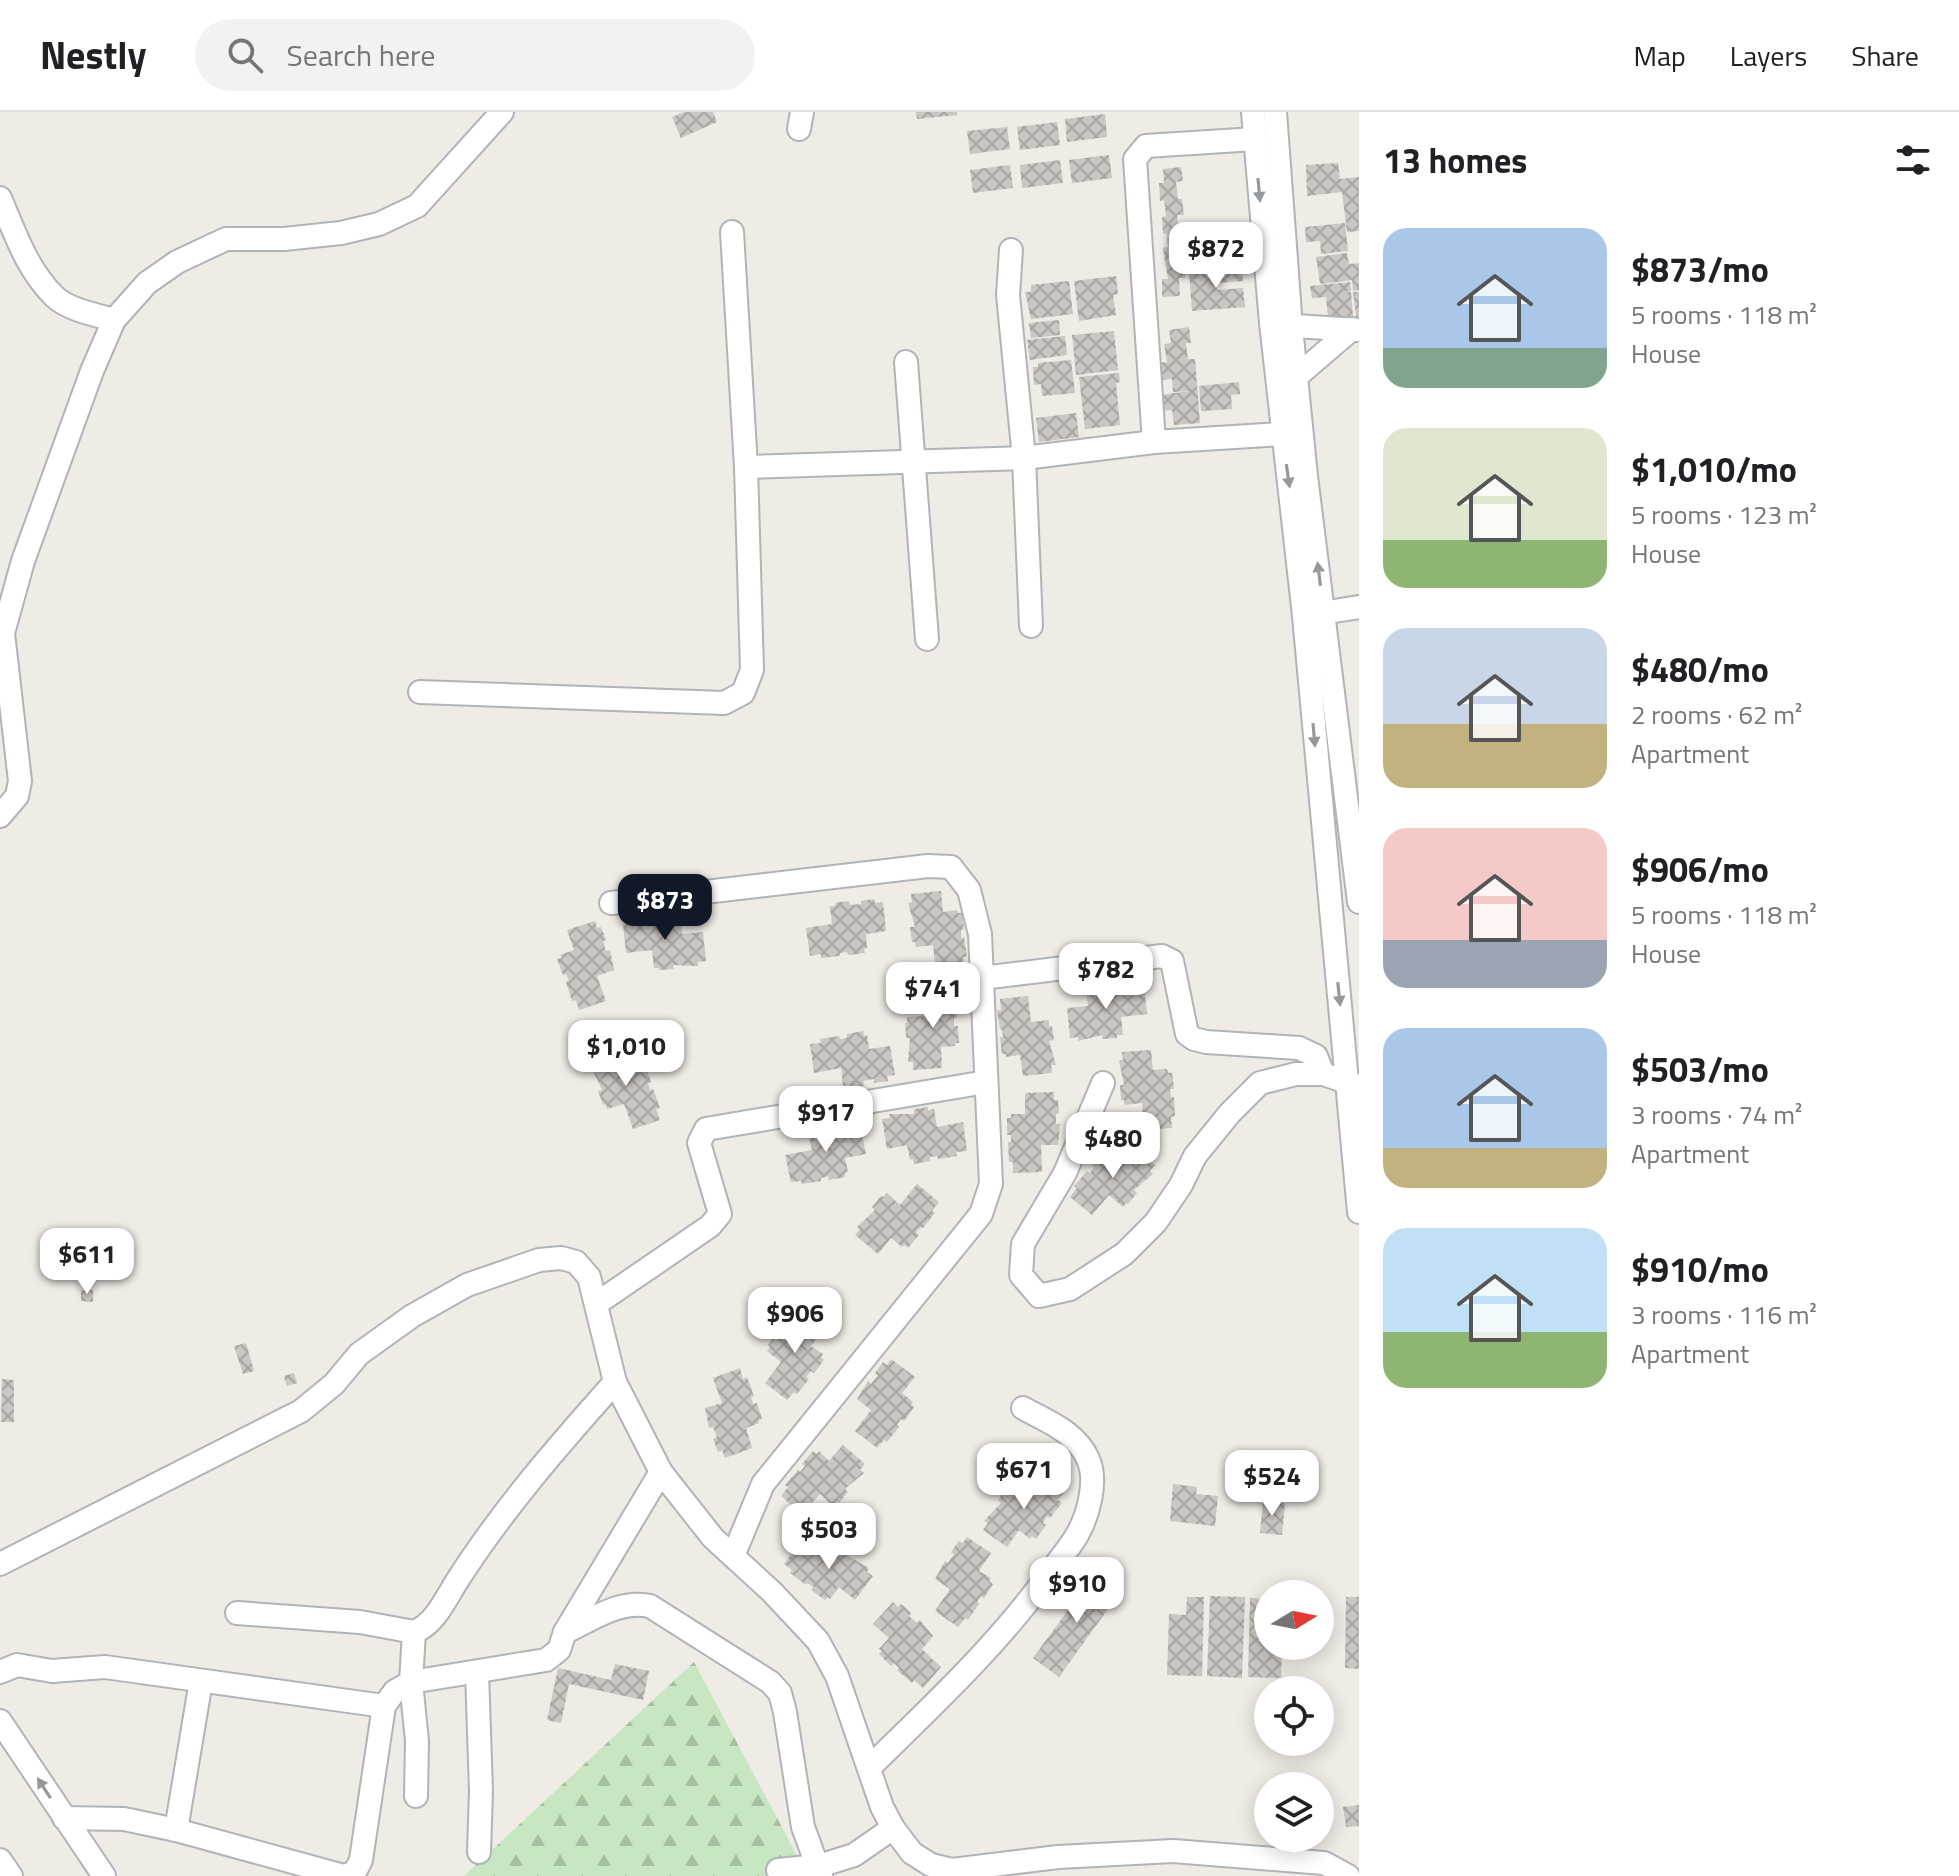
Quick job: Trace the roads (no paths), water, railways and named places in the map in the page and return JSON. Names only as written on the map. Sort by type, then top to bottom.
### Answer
[{"type":"street","points":[[0,816],[17,796],[20,781],[3,633],[10,571],[114,320],[147,283],[177,262],[226,239],[284,239],[341,233],[379,224],[417,206],[502,112]]},
{"type":"street","points":[[1253,112],[1281,325],[1296,378],[1314,614],[1324,851],[1354,1086],[1359,1212]]},
{"type":"street","points":[[1275,112],[1281,325],[1278,391],[1282,434],[1356,851],[1359,902]]},
{"type":"street","points":[[1154,442],[1135,159],[1146,146],[1255,139]]},
{"type":"street","points":[[0,198],[25,258],[57,299],[90,314],[114,320]]},
{"type":"street","points":[[420,692],[724,703],[743,693],[752,670],[746,467],[732,232]]},
{"type":"street","points":[[1011,250],[1008,295],[1024,458],[1031,626]]},
{"type":"street","points":[[1281,325],[1356,330]]},
{"type":"street","points":[[1278,391],[1356,330]]},
{"type":"street","points":[[906,362],[927,639]]},
{"type":"street","points":[[746,467],[1024,458],[1154,442],[1282,434]]},
{"type":"street","points":[[1314,614],[1359,607]]},
{"type":"street","points":[[1324,851],[1356,851]]},
{"type":"street","points":[[611,903],[928,866],[951,867],[969,890],[980,934],[991,1184],[981,1214],[763,1484],[733,1556]]},
{"type":"street","points":[[982,978],[1162,956],[1172,961],[1187,1034],[1206,1042],[1299,1048],[1316,1056],[1323,1074]]},
{"type":"street","points":[[1103,1083],[1065,1173],[1023,1244],[1021,1275],[1039,1296],[1070,1289],[1124,1254],[1156,1222],[1181,1185],[1195,1156],[1230,1113],[1260,1083],[1296,1074],[1323,1074],[1354,1086]]},
{"type":"street","points":[[596,1304],[710,1226],[720,1214],[699,1143],[706,1129],[986,1082]]},
{"type":"street","points":[[0,1564],[301,1411],[334,1384],[359,1354],[412,1316],[467,1285],[539,1260],[561,1258],[576,1262],[589,1277],[615,1382],[661,1472],[713,1538],[772,1592],[818,1641],[837,1676],[882,1807],[912,1853],[952,1873],[1058,1857],[1173,1851],[1324,1863],[1348,1876]]},
{"type":"street","points":[[237,1613],[360,1622],[414,1632],[427,1627],[531,1477],[615,1382]]},
{"type":"street","points":[[870,1767],[953,1685],[1028,1603],[1077,1534],[1089,1503],[1092,1480],[1090,1462],[1076,1438],[1023,1408]]},
{"type":"street","points":[[64,1818],[124,1819],[344,1876],[355,1872],[361,1860],[384,1706],[395,1691],[411,1682],[546,1660],[559,1650],[565,1632],[661,1472]]},
{"type":"street","points":[[565,1632],[621,1606],[635,1603],[650,1606],[770,1682],[780,1693],[803,1827],[820,1871]]},
{"type":"street","points":[[414,1632],[411,1682],[417,1741],[416,1796]]},
{"type":"street","points":[[0,1672],[17,1665],[52,1671],[105,1667],[384,1706]]},
{"type":"street","points":[[477,1672],[481,1791],[479,1852]]},
{"type":"street","points":[[176,1830],[201,1681]]},
{"type":"street","points":[[0,1721],[104,1876]]},
{"type":"street","points":[[778,1870],[820,1871],[854,1855],[893,1828]]},
{"type":"street","points":[[0,1860],[11,1876]]}]
